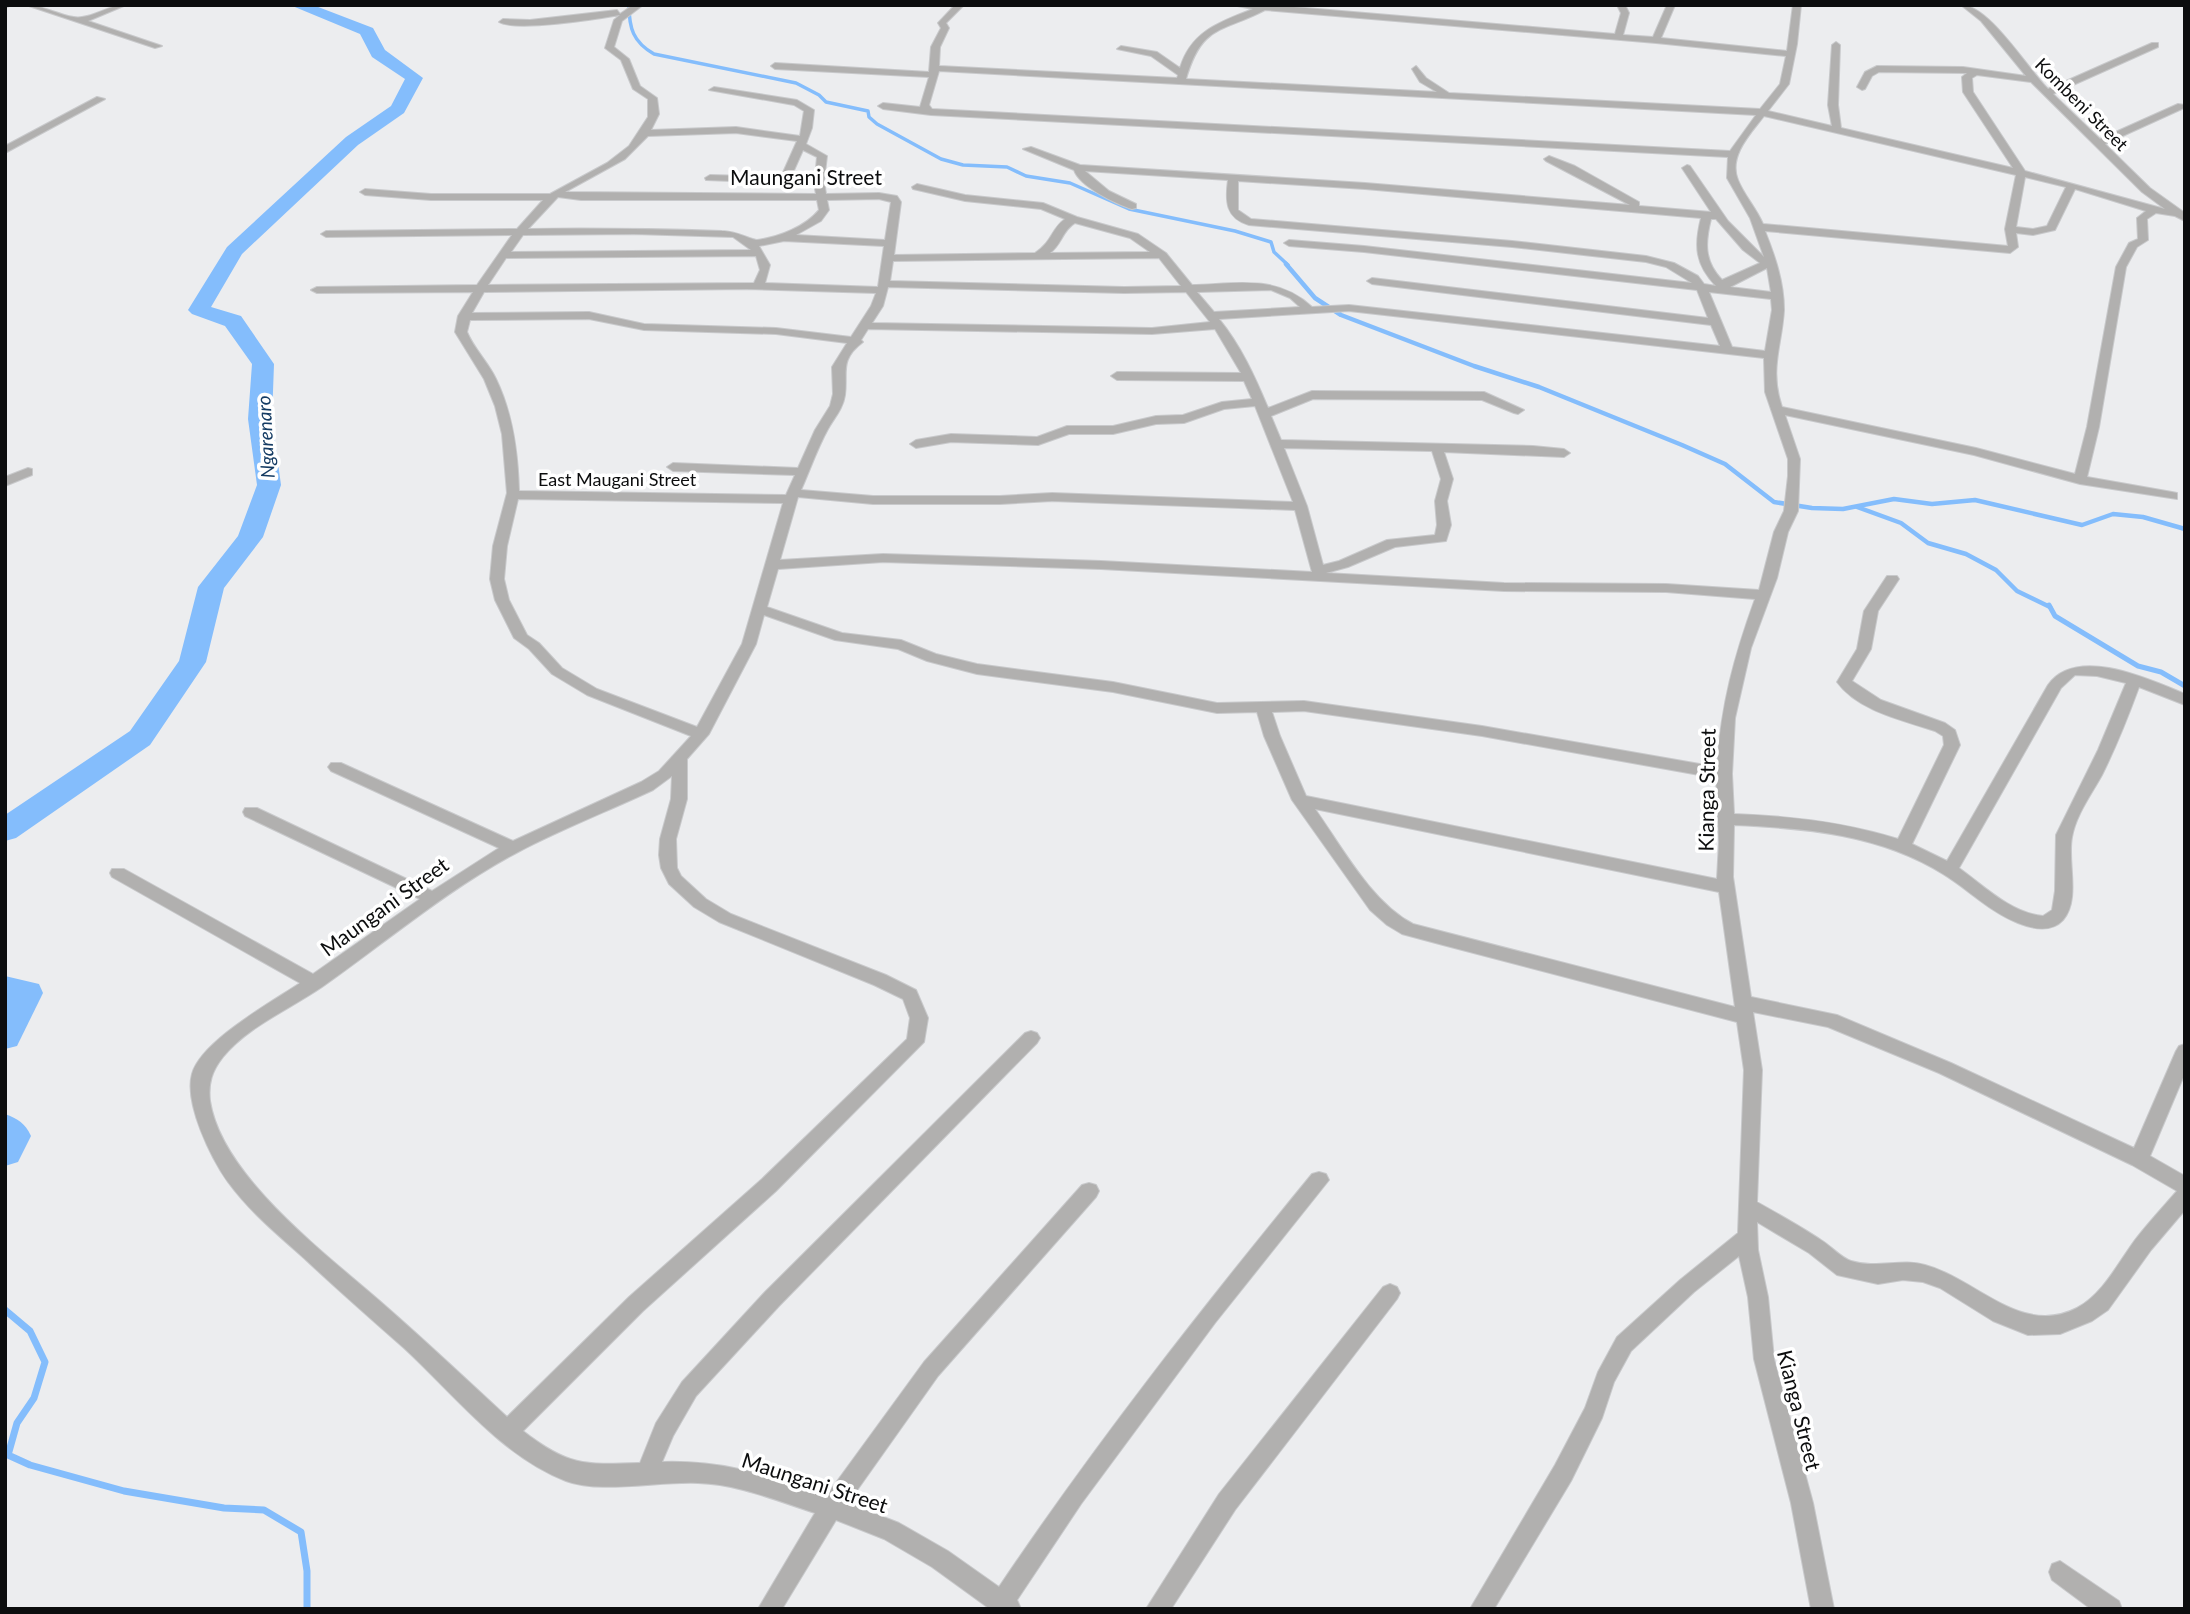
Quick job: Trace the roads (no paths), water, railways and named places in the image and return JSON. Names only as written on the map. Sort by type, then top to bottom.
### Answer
[{"type":"street","points":[[30,5],[158,46]]},
{"type":"street","points":[[80,21],[122,5]]},
{"type":"street","points":[[503,22],[530,23],[617,13],[639,5]]},
{"type":"street","points":[[925,110],[934,72],[932,61],[936,42],[945,28],[942,23],[960,5]]},
{"type":"street","points":[[1236,5],[1791,54]]},
{"type":"street","points":[[1618,38],[1625,13],[1621,5]]},
{"type":"street","points":[[1656,40],[1671,5]]},
{"type":"street","name":"Kombeni Street","points":[[1965,5],[1983,19],[2034,80],[2146,190],[2174,213],[2185,218]]},
{"type":"street","points":[[883,107],[925,110],[939,114],[1734,154],[1760,112],[1784,84],[1791,54],[1795,6]]},
{"type":"street","points":[[1182,78],[1197,38],[1203,33],[1264,8]]},
{"type":"street","points":[[617,13],[609,48],[625,60],[636,87],[652,98],[655,114],[647,133],[620,160],[554,195],[503,255],[464,316],[499,318],[590,315],[642,327],[787,329],[818,332],[857,342]]},
{"type":"street","points":[[2047,93],[2155,44]]},
{"type":"street","points":[[1836,45],[1833,105],[1837,130]]},
{"type":"street","points":[[1121,49],[1154,54],[1182,78]]},
{"type":"street","points":[[775,66],[1182,78],[1760,112],[2072,185],[2154,210],[2174,213]]},
{"type":"street","points":[[1416,69],[1431,86],[1454,96]]},
{"type":"street","points":[[1863,87],[1868,74],[1877,69],[1977,71],[2034,80]]},
{"type":"street","points":[[1760,227],[2003,251],[2012,247],[2010,229],[2021,173],[1968,92],[1967,77],[1977,71]]},
{"type":"street","points":[[714,90],[802,105],[809,110],[810,121],[785,180]]},
{"type":"street","points":[[5,150],[100,99]]},
{"type":"street","points":[[2099,143],[2181,106]]},
{"type":"street","points":[[503,255],[754,249],[784,238],[822,214],[822,156],[800,142],[736,130],[647,133]]},
{"type":"street","points":[[1028,149],[1079,167],[1712,216]]},
{"type":"street","name":"Kianga Street","points":[[1734,154],[1731,161],[1732,178],[1760,227],[1777,296],[1778,310],[1770,355],[1771,392],[1794,459],[1794,476],[1791,511],[1781,533],[1764,595],[1744,648],[1728,718],[1724,774],[1726,887],[1753,1070],[1748,1237],[1758,1297],[1764,1359],[1802,1503],[1821,1607]]},
{"type":"street","points":[[1549,159],[1579,171],[1611,193],[1657,210]]},
{"type":"street","points":[[1079,167],[1080,174],[1096,187],[1132,206]]},
{"type":"street","points":[[1687,168],[1712,216],[1748,251],[1771,266]]},
{"type":"street","points":[[1233,177],[1230,199],[1233,211],[1239,219],[1249,222],[1512,244],[1646,259],[1681,270],[1702,289],[1727,350]]},
{"type":"street","points":[[710,178],[785,180],[820,189]]},
{"type":"street","points":[[2010,229],[2033,232],[2051,228],[2072,185]]},
{"type":"street","points":[[917,187],[965,198],[1043,206],[1073,219],[1134,236],[1173,265],[1189,290],[1227,336],[1249,377],[1301,506],[1319,574]]},
{"type":"street","name":"Maungani Street","points":[[365,192],[432,197],[554,195],[667,198],[820,189],[893,198],[896,204],[883,287],[867,326],[838,368],[839,394],[836,406],[821,430],[792,496],[749,644],[701,734],[680,759],[647,786],[513,848],[466,875],[314,983],[245,1028],[218,1050],[201,1073],[201,1102],[214,1138],[233,1174],[261,1208],[416,1346],[507,1432],[538,1455],[570,1472],[606,1475],[699,1472],[747,1480],[831,1507],[891,1531],[940,1559],[1006,1606]]},
{"type":"street","points":[[2080,480],[2093,427],[2121,267],[2133,245],[2143,240],[2142,218],[2154,210]]},
{"type":"street","points":[[1712,216],[1700,258],[1713,278],[1725,288]]},
{"type":"street","points":[[1037,257],[1054,245],[1061,227],[1073,219]]},
{"type":"street","points":[[326,234],[634,231],[734,234],[742,235],[765,263],[758,286]]},
{"type":"street","points":[[784,238],[889,250],[1037,257],[1162,255]]},
{"type":"street","points":[[1289,243],[1702,289],[1725,288],[1777,296]]},
{"type":"street","points":[[1604,277],[1646,259]]},
{"type":"street","points":[[1725,288],[1771,266]]},
{"type":"street","points":[[1372,281],[1716,322]]},
{"type":"street","points":[[317,290],[758,286],[1189,290],[1273,287],[1294,296],[1308,309]]},
{"type":"street","points":[[867,326],[989,331],[1152,331],[1214,320],[1308,309],[1349,308],[1770,355]]},
{"type":"street","name":"East Maugani Street","points":[[464,316],[461,332],[489,376],[499,403],[513,466],[513,493],[521,496],[792,496],[873,500],[1052,498],[1301,506]]},
{"type":"street","points":[[1117,376],[1249,377]]},
{"type":"street","points":[[916,444],[951,438],[1038,441],[1067,430],[1113,430],[1156,420],[1184,419],[1222,406],[1263,408],[1312,395],[1484,396],[1518,410]]},
{"type":"street","points":[[1775,409],[1976,452],[2080,480],[2172,496]]},
{"type":"street","points":[[1278,444],[1564,453]]},
{"type":"street","points":[[1319,574],[1392,542],[1441,538],[1444,525],[1441,501],[1447,479],[1437,449]]},
{"type":"street","points":[[673,467],[803,472]]},
{"type":"street","points":[[5,482],[28,472]]},
{"type":"street","points":[[513,493],[500,547],[497,579],[502,600],[521,638],[534,646],[557,671],[592,692],[701,734]]},
{"type":"street","points":[[773,565],[883,558],[1319,574],[1504,587],[1666,588],[1764,595]]},
{"type":"street","points":[[1892,579],[1871,613],[1866,624],[1867,636],[1863,652],[1847,670],[1844,682],[1851,690],[1866,698],[1940,727],[1951,734],[1952,746],[1903,846]]},
{"type":"street","points":[[760,609],[840,637],[901,645],[932,658],[977,669],[1113,687],[1217,708],[1304,706],[1482,732],[1724,774]]},
{"type":"street","points":[[1950,870],[1995,788],[2063,677],[2072,671],[2083,670],[2134,680],[2185,700]]},
{"type":"street","points":[[1725,819],[1787,821],[1848,830],[1903,846],[1950,870],[1996,903],[2035,924],[2045,924],[2056,918],[2062,906],[2064,835],[2117,730],[2134,680]]},
{"type":"street","points":[[1263,706],[1272,736],[1300,800],[1376,906],[1393,921],[1408,929],[1745,1010],[1831,1020],[1945,1068],[2139,1159],[2185,1186]]},
{"type":"street","points":[[507,1432],[636,1304],[769,1185],[915,1042],[919,1018],[910,995],[880,980],[725,918],[700,903],[675,880],[667,855],[668,839],[677,811],[680,759]]},
{"type":"street","points":[[336,766],[513,848]]},
{"type":"street","points":[[1300,800],[1726,887]]},
{"type":"street","points":[[251,812],[433,898]]},
{"type":"street","points":[[117,873],[314,983]]},
{"type":"street","points":[[647,1474],[664,1430],[689,1389],[772,1298],[1031,1038]]},
{"type":"street","points":[[2139,1159],[2185,1051]]},
{"type":"street","points":[[1006,1606],[1088,1475],[1208,1316],[1319,1180]]},
{"type":"street","points":[[769,1609],[831,1507],[931,1369],[1089,1191]]},
{"type":"street","points":[[1747,1206],[1815,1247],[1844,1269],[1878,1275],[1903,1270],[1923,1273],[1946,1281],[2000,1314],[2028,1326],[2060,1325],[2101,1303],[2144,1244],[2185,1196]]},
{"type":"street","points":[[1481,1609],[1563,1473],[1594,1411],[1605,1379],[1624,1344],[1687,1286],[1748,1237]]},
{"type":"street","points":[[1157,1609],[1227,1502],[1390,1293]]},
{"type":"street","points":[[2060,1572],[2110,1609]]},
{"type":"waterway","name":"Ngarenaro","points":[[5,830],[140,738],[192,662],[211,587],[250,537],[269,485],[260,419],[263,364],[233,321],[199,310],[234,251],[352,141],[398,109],[414,78],[378,53],[367,31],[298,5]]},
{"type":"waterway","points":[[629,5],[634,34],[641,45],[654,54],[796,83],[819,95],[826,102],[868,111],[869,117],[877,124],[941,159],[963,165],[1007,167],[1026,176],[1070,183],[1129,209],[1235,231],[1271,242],[1274,252],[1288,265]]},
{"type":"waterway","points":[[1286,264],[1315,298],[1341,315],[1474,366],[1539,387],[1682,445],[1725,464],[1774,502],[1812,508],[1843,509],[1894,499],[1932,504],[1975,500],[2082,525],[2113,514],[2143,517],[2185,529]]},
{"type":"waterway","points":[[1857,507],[1901,523],[1928,543],[1966,554],[1996,570],[2017,591],[2050,607]]},
{"type":"waterway","points":[[2049,605],[2055,616],[2138,666],[2161,672],[2185,686]]},
{"type":"waterway","name":"Ngarenaro","points":[[5,989],[27,993],[5,1036]]},
{"type":"waterway","name":"Ngarenaro","points":[[5,1129],[13,1136],[5,1151]]},
{"type":"waterway","points":[[5,1310],[30,1331],[45,1362],[34,1398],[17,1423],[8,1455],[30,1465],[124,1491],[224,1508],[264,1510],[301,1532],[307,1571],[307,1609]]}]
